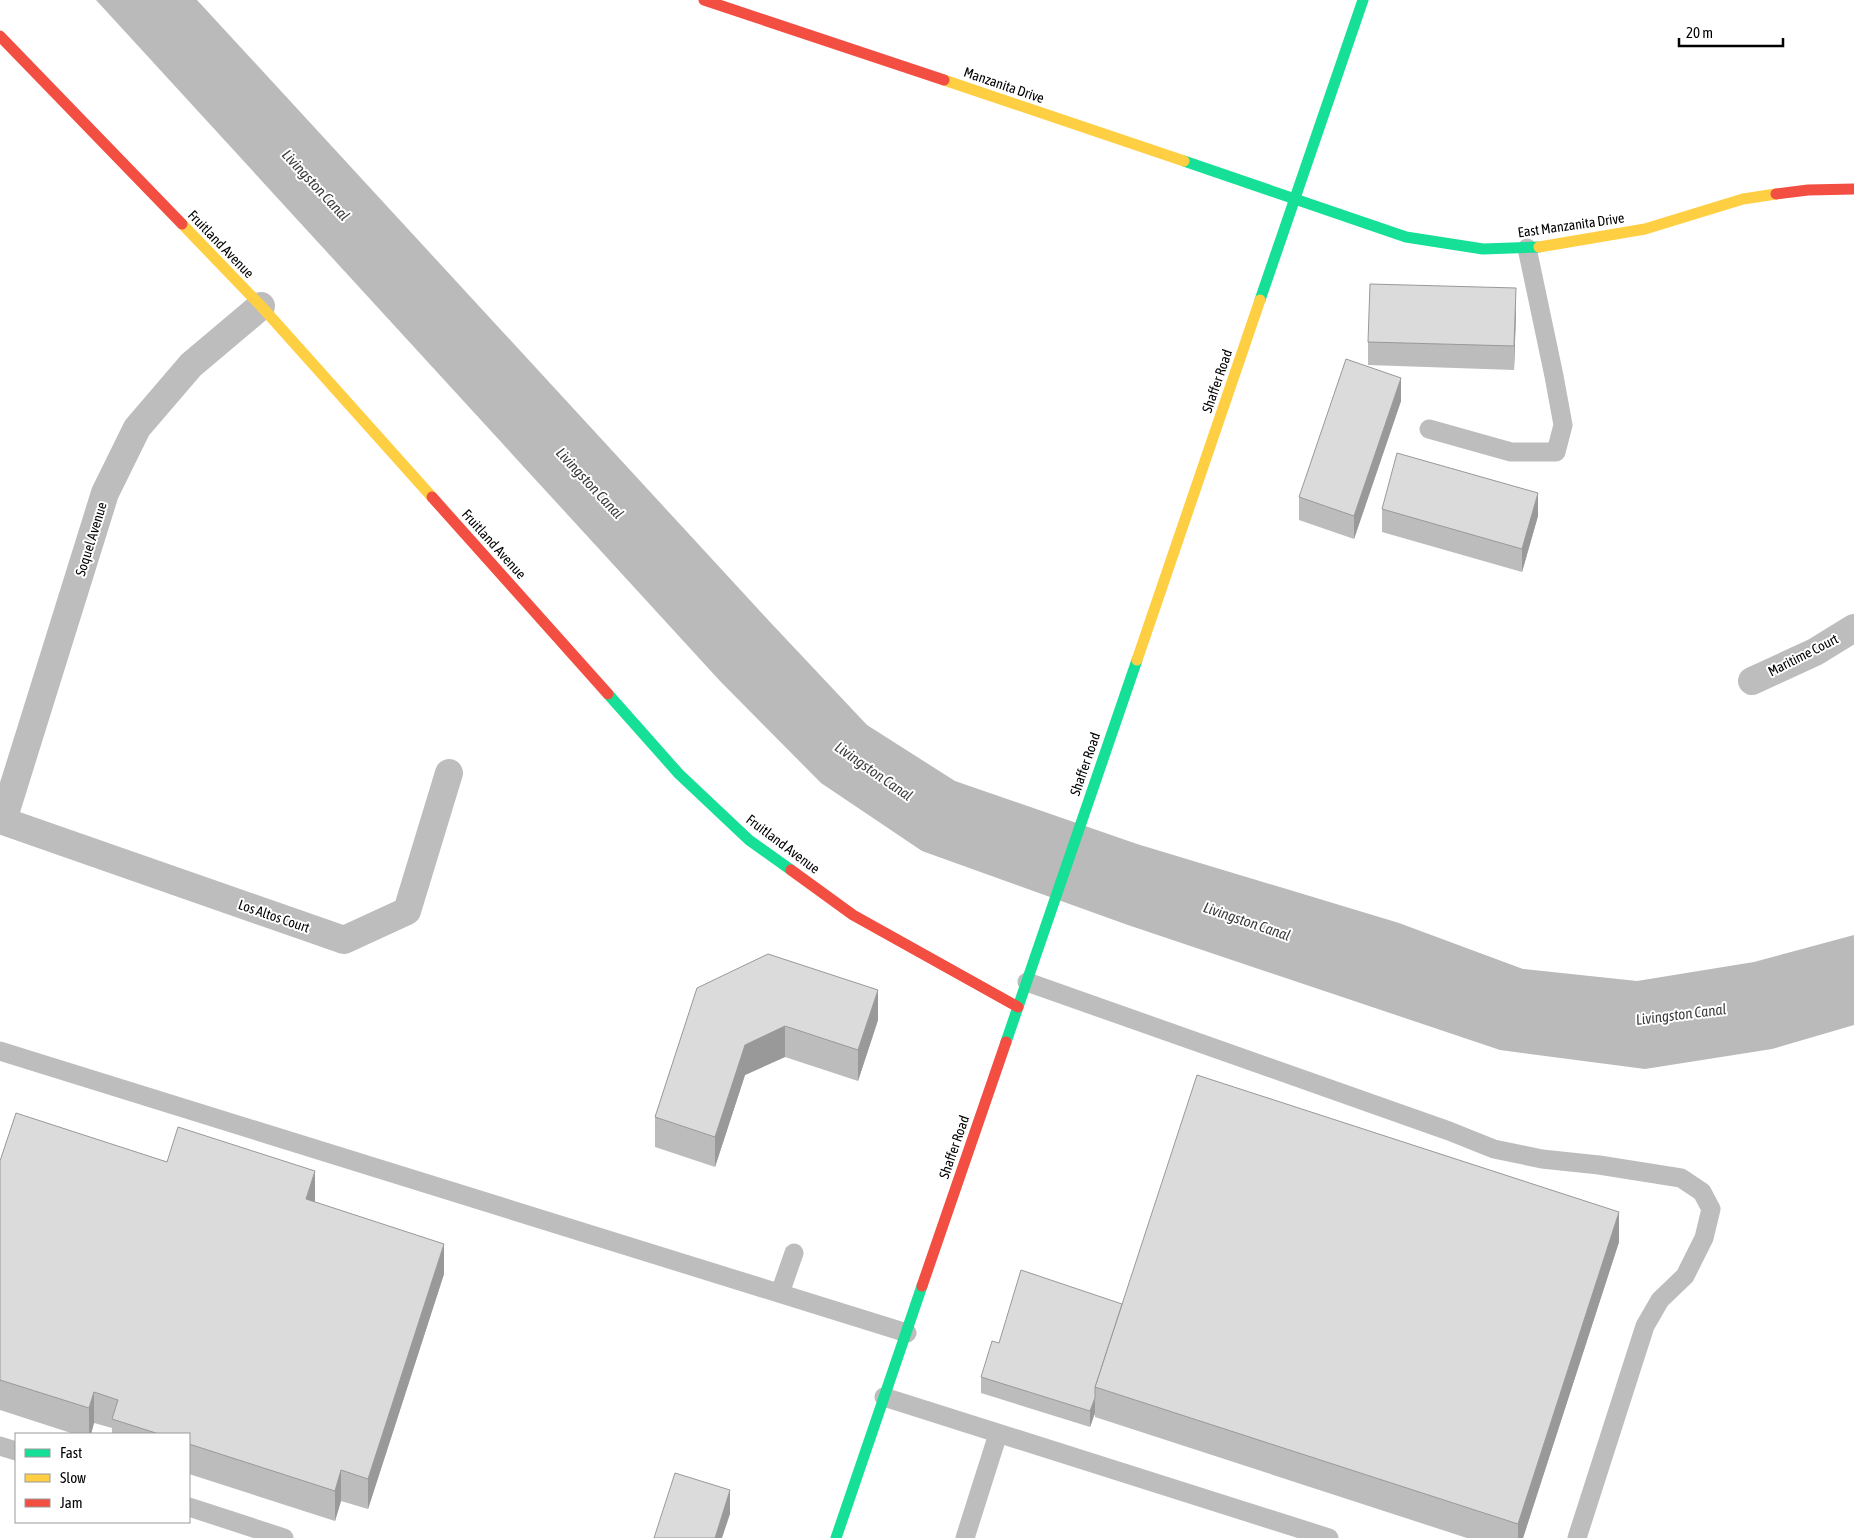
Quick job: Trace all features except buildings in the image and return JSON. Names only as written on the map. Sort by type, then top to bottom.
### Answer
[{"type":"street","name":"Manzanita Drive","points":[[704,0],[1295,198]]},
{"type":"street","name":"Shaffer Road","points":[[836,1538],[1363,0]]},
{"type":"street","name":"Fruitland Avenue","points":[[0,36],[261,306],[679,774],[749,840],[853,915],[1018,1007]]},
{"type":"street","name":"East Manzanita Drive","points":[[1295,198],[1406,238],[1483,249],[1527,248],[1645,229],[1743,199],[1808,190],[1854,189]]},
{"type":"street","name":"Soquel Avenue","points":[[1,820],[105,492],[137,428],[191,365],[261,306]]},
{"type":"street","name":"Maritime Court","points":[[1752,681],[1815,652],[1854,628]]},
{"type":"street","name":"Los Altos Court","points":[[1,820],[344,940],[407,911],[449,773]]},
{"type":"lane","points":[[1429,429],[1511,452],[1556,452],[1563,425],[1527,248]]},
{"type":"lane","points":[[1027,982],[1450,1131],[1494,1149],[1542,1159],[1682,1178],[1702,1192],[1711,1209],[1704,1238],[1685,1276],[1660,1300],[1645,1326],[1577,1538]]},
{"type":"lane","points":[[0,1051],[907,1332]]},
{"type":"lane","points":[[780,1293],[794,1253]]},
{"type":"lane","points":[[884,1397],[1329,1538]]},
{"type":"lane","points":[[965,1538],[998,1434]]},
{"type":"lane","points":[[0,1446],[15,1451]]},
{"type":"lane","points":[[190,1507],[284,1538]]},
{"type":"water","name":"Livingston Canal","points":[[96,0],[197,0],[867,725],[955,781],[1137,844],[1399,923],[1523,969],[1637,981],[1754,962],[1854,935],[1854,1025],[1772,1049],[1645,1069],[1500,1050],[1125,924],[922,851],[821,783],[720,681]]},
{"type":"traffic: fast","points":[[1260,300],[1363,0]]},
{"type":"traffic: fast","points":[[1184,161],[1406,237],[1483,249],[1539,247]]},
{"type":"traffic: fast","points":[[1006,1042],[1137,660]]},
{"type":"traffic: fast","points":[[608,694],[679,774],[749,840],[791,870]]},
{"type":"traffic: fast","points":[[836,1538],[922,1286]]},
{"type":"traffic: slow","points":[[944,80],[1184,161]]},
{"type":"traffic: slow","points":[[1539,247],[1645,229],[1743,199],[1776,194]]},
{"type":"traffic: slow","points":[[182,224],[261,306],[432,497]]},
{"type":"traffic: slow","points":[[1137,660],[1260,300]]},
{"type":"traffic: jam","points":[[704,0],[944,80]]},
{"type":"traffic: jam","points":[[0,36],[182,224]]},
{"type":"traffic: jam","points":[[1776,194],[1808,190],[1854,189]]},
{"type":"traffic: jam","points":[[432,497],[608,694]]},
{"type":"traffic: jam","points":[[791,870],[853,915],[1018,1007]]},
{"type":"traffic: jam","points":[[922,1286],[1006,1042]]}]
